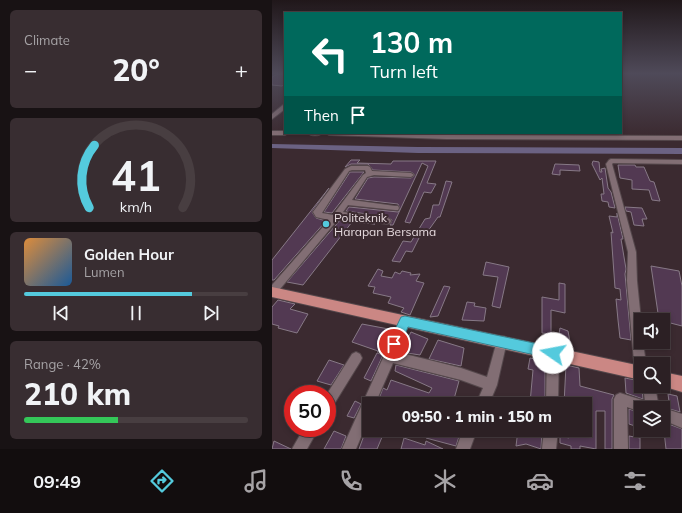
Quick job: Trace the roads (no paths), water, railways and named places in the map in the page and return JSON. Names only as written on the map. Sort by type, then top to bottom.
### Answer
[{"type":"main road","points":[[272,292],[405,321],[501,348],[553,353],[634,371]]},
{"type":"main road","points":[[670,381],[682,384]]},
{"type":"street","points":[[272,112],[284,102]]},
{"type":"street","points":[[272,117],[284,107]]},
{"type":"street","points":[[272,133],[284,133]]},
{"type":"street","points":[[410,134],[682,138]]},
{"type":"street","points":[[639,357],[632,281],[632,252],[609,164],[611,161],[682,162]]},
{"type":"street","points":[[369,173],[368,168],[351,168],[348,170],[317,214],[387,221]]},
{"type":"street","points":[[272,292],[336,216],[364,176],[369,173],[411,175]]},
{"type":"street","points":[[346,202],[395,208]]},
{"type":"street","points":[[349,449],[405,321]]},
{"type":"street","points":[[485,397],[491,385],[501,348]]},
{"type":"street","points":[[552,397],[553,353]]},
{"type":"street","points":[[389,356],[449,370],[491,385]]},
{"type":"street","points":[[336,390],[356,358]]},
{"type":"street","points":[[621,449],[620,399],[634,404]]},
{"type":"street","points":[[670,417],[682,421]]},
{"type":"street","points":[[299,449],[306,437]]},
{"type":"street","points":[[463,449],[467,437]]},
{"type":"street","points":[[550,449],[551,437]]},
{"type":"waterway","points":[[272,146],[418,150],[682,151]]},
{"type":"place","name":"Politeknik Harapan Bersama","points":[[326,224]]}]
